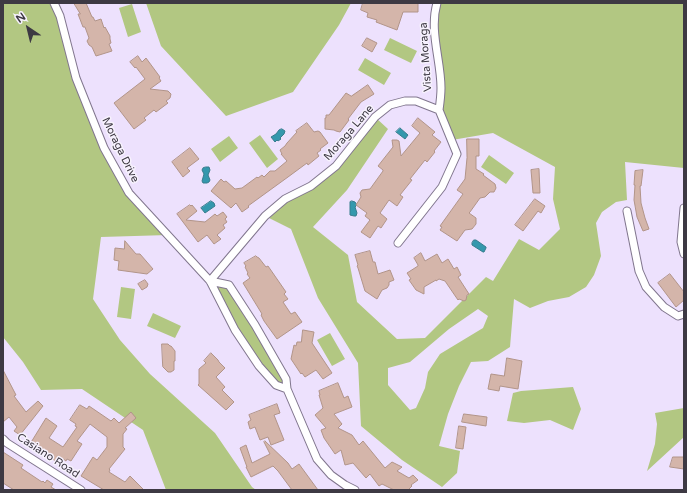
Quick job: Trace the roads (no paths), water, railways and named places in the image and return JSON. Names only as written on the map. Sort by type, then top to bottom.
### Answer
[{"type":"street","name":"Moraga Drive","points":[[54,3],[60,16],[76,78],[104,148],[129,193],[210,281],[235,330],[259,366],[276,385],[287,389]]},
{"type":"street","name":"Vista Moraga","points":[[437,3],[434,14],[441,88],[439,110]]},
{"type":"street","name":"Moraga Lane","points":[[210,281],[265,216],[285,199],[311,186],[336,166],[375,116],[390,105],[405,101],[416,101],[439,110]]},
{"type":"street","points":[[398,243],[442,187],[457,154],[439,110]]},
{"type":"street","points":[[684,208],[681,242],[684,254]]},
{"type":"street","points":[[627,211],[639,271],[646,286],[664,307],[678,316],[684,314]]},
{"type":"street","points":[[210,281],[229,285],[255,325],[286,379],[287,389],[317,459],[331,475],[355,490]]},
{"type":"street","name":"Casiano Road","points":[[3,439],[81,490]]},
{"type":"water","points":[[400,128],[408,135],[405,139],[396,132]]},
{"type":"water","points":[[282,129],[285,131],[284,134],[280,138],[281,139],[275,142],[271,137]]},
{"type":"water","points":[[209,167],[210,170],[208,175],[210,180],[207,183],[203,183],[202,181],[204,174],[202,170]]},
{"type":"water","points":[[211,201],[215,206],[205,213],[201,208]]},
{"type":"water","points":[[352,201],[357,205],[355,207],[357,213],[356,216],[350,215],[350,202]]},
{"type":"water","points":[[474,240],[486,247],[484,252],[472,245]]}]
